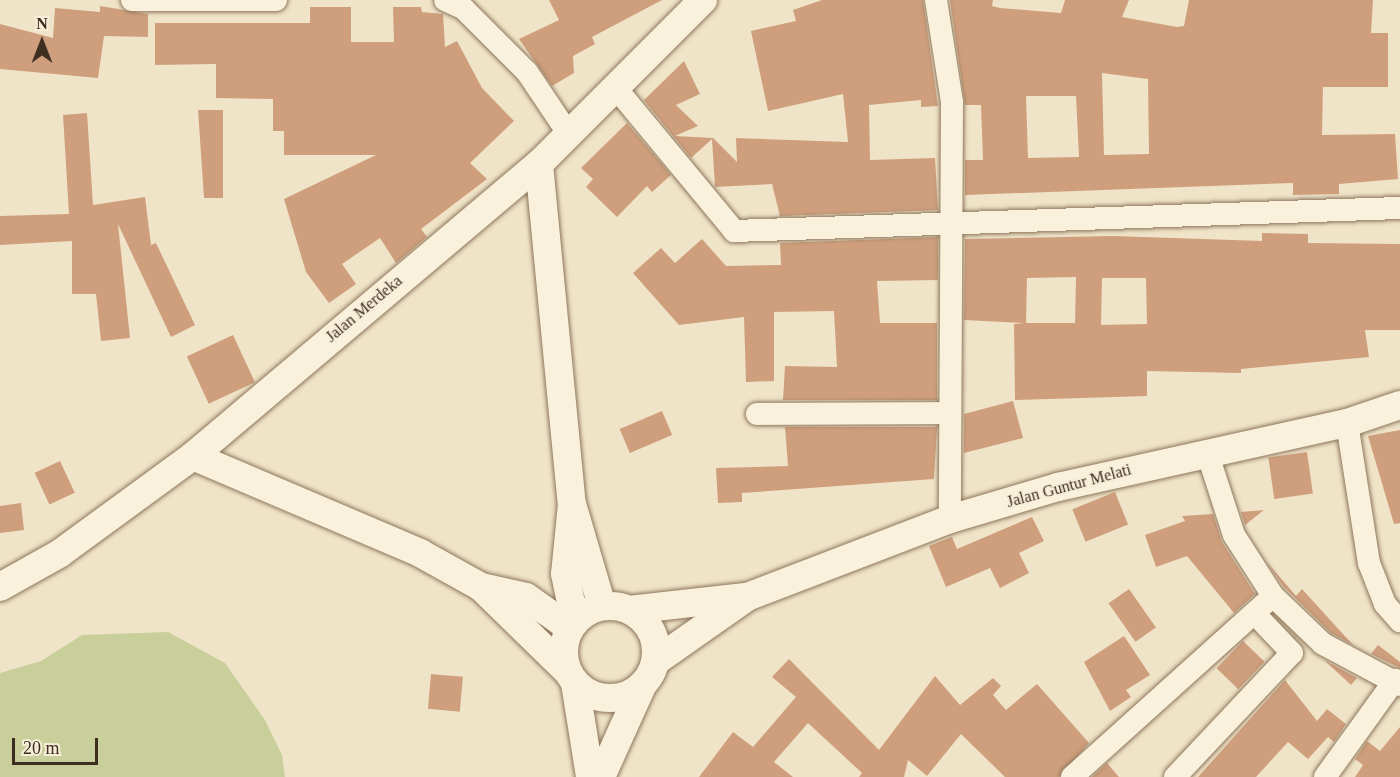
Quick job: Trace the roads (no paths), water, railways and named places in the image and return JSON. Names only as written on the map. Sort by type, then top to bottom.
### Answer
[{"type":"street","points":[[132,0],[276,0]]},
{"type":"street","points":[[445,0],[464,9],[527,72],[568,133]]},
{"type":"street","name":"Jalan Merdeka","points":[[0,587],[59,554],[193,456],[538,164],[703,0]]},
{"type":"street","points":[[936,0],[951,75],[950,519]]},
{"type":"street","points":[[615,87],[730,230],[1400,208]]},
{"type":"street","points":[[538,164],[572,504],[565,574],[572,625],[563,650],[572,678],[590,777]]},
{"type":"street","name":"Jalan Guntur Melati","points":[[616,608],[747,597],[950,519],[1207,452],[1347,423],[1400,405]]},
{"type":"street","points":[[757,414],[950,413]]},
{"type":"street","points":[[1347,423],[1369,563],[1385,604],[1400,621]]},
{"type":"street","points":[[1207,452],[1234,535],[1273,596],[1323,644],[1397,682],[1325,777]]},
{"type":"street","points":[[193,456],[420,552],[481,587],[572,678],[609,698],[650,673]]},
{"type":"street","points":[[572,504],[616,608],[654,636],[650,673],[601,777]]},
{"type":"street","points":[[481,587],[526,597],[572,625]]},
{"type":"street","points":[[1072,777],[1129,721],[1256,615],[1273,596]]},
{"type":"street","name":"Jalan Guntur Melati","points":[[650,673],[747,597]]},
{"type":"street","points":[[572,625],[616,608]]},
{"type":"street","points":[[1175,777],[1292,653],[1256,615]]}]
